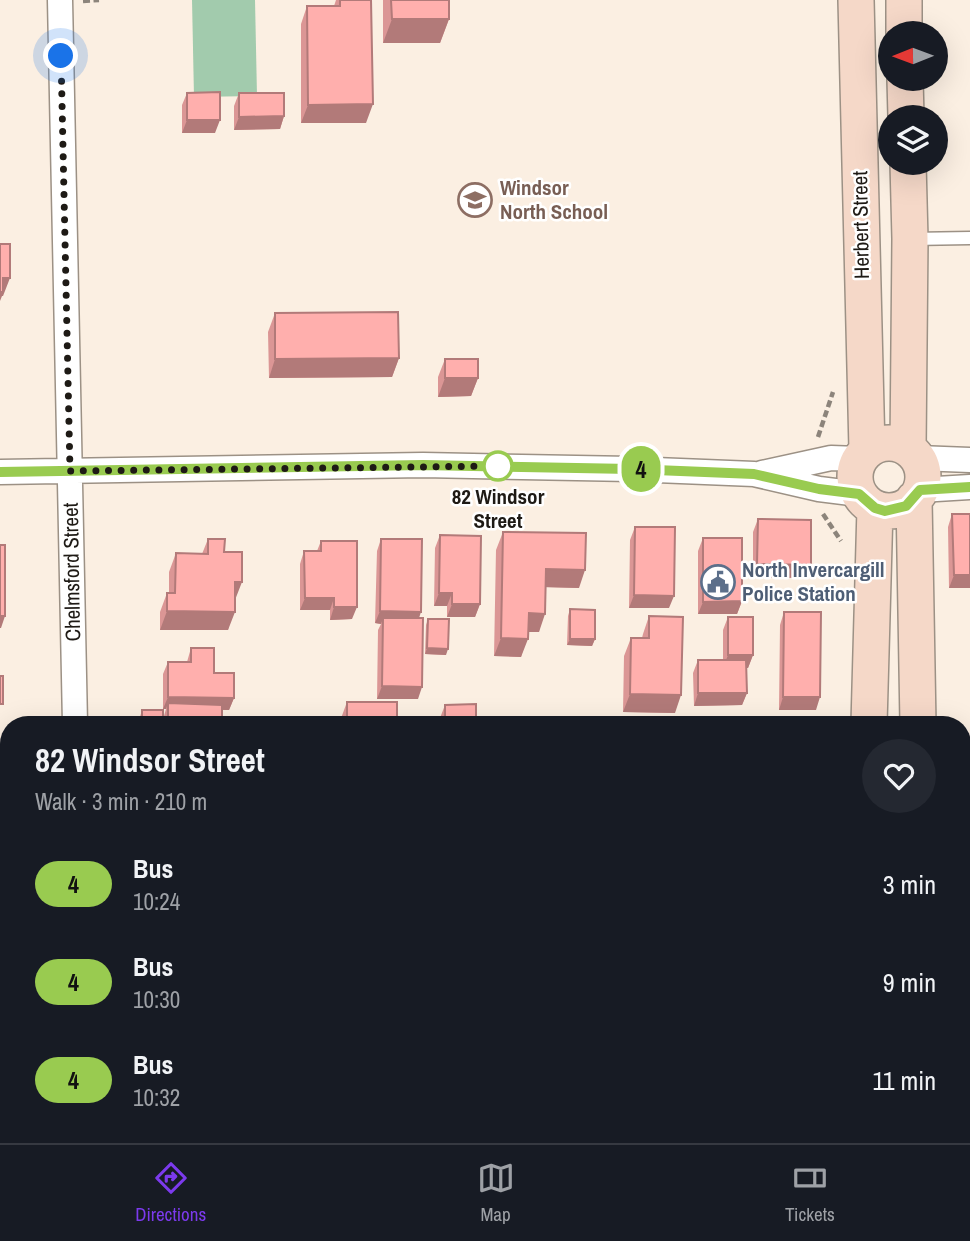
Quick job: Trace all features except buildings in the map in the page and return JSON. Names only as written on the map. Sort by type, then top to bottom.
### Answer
[{"type":"street","name":"Chelmsford Street","points":[[60,0],[75,716]]},
{"type":"street","name":"Herbert Street","points":[[856,0],[863,455]]},
{"type":"street","points":[[904,0],[904,21]]},
{"type":"street","points":[[908,175],[918,716]]},
{"type":"street","points":[[754,474],[831,458],[863,455],[887,442],[915,474],[970,487]]},
{"type":"street","points":[[863,455],[855,480],[867,501],[869,716]]},
{"type":"street","points":[[0,472],[423,465],[754,474],[896,510],[915,474],[970,460]]},
{"type":"lane","points":[[910,239],[970,238]]},
{"type":"path","points":[[818,444],[818,433],[833,392],[833,380]]},
{"type":"green space","points":[[192,0],[255,0],[257,96],[194,97]]},
{"type":"bus line","name":"4","points":[[0,472],[423,465],[754,474],[819,489],[859,494],[875,508],[885,511],[906,506],[920,490],[970,487]]},
{"type":"place","name":"Windsor North School","points":[[475,200]]},
{"type":"place","name":"82 Windsor Street","points":[[498,466]]},
{"type":"place","name":"North Invercargill Police Station","points":[[718,582]]},
{"type":"route","points":[[61,56],[70,471],[501,466],[498,466]]}]
